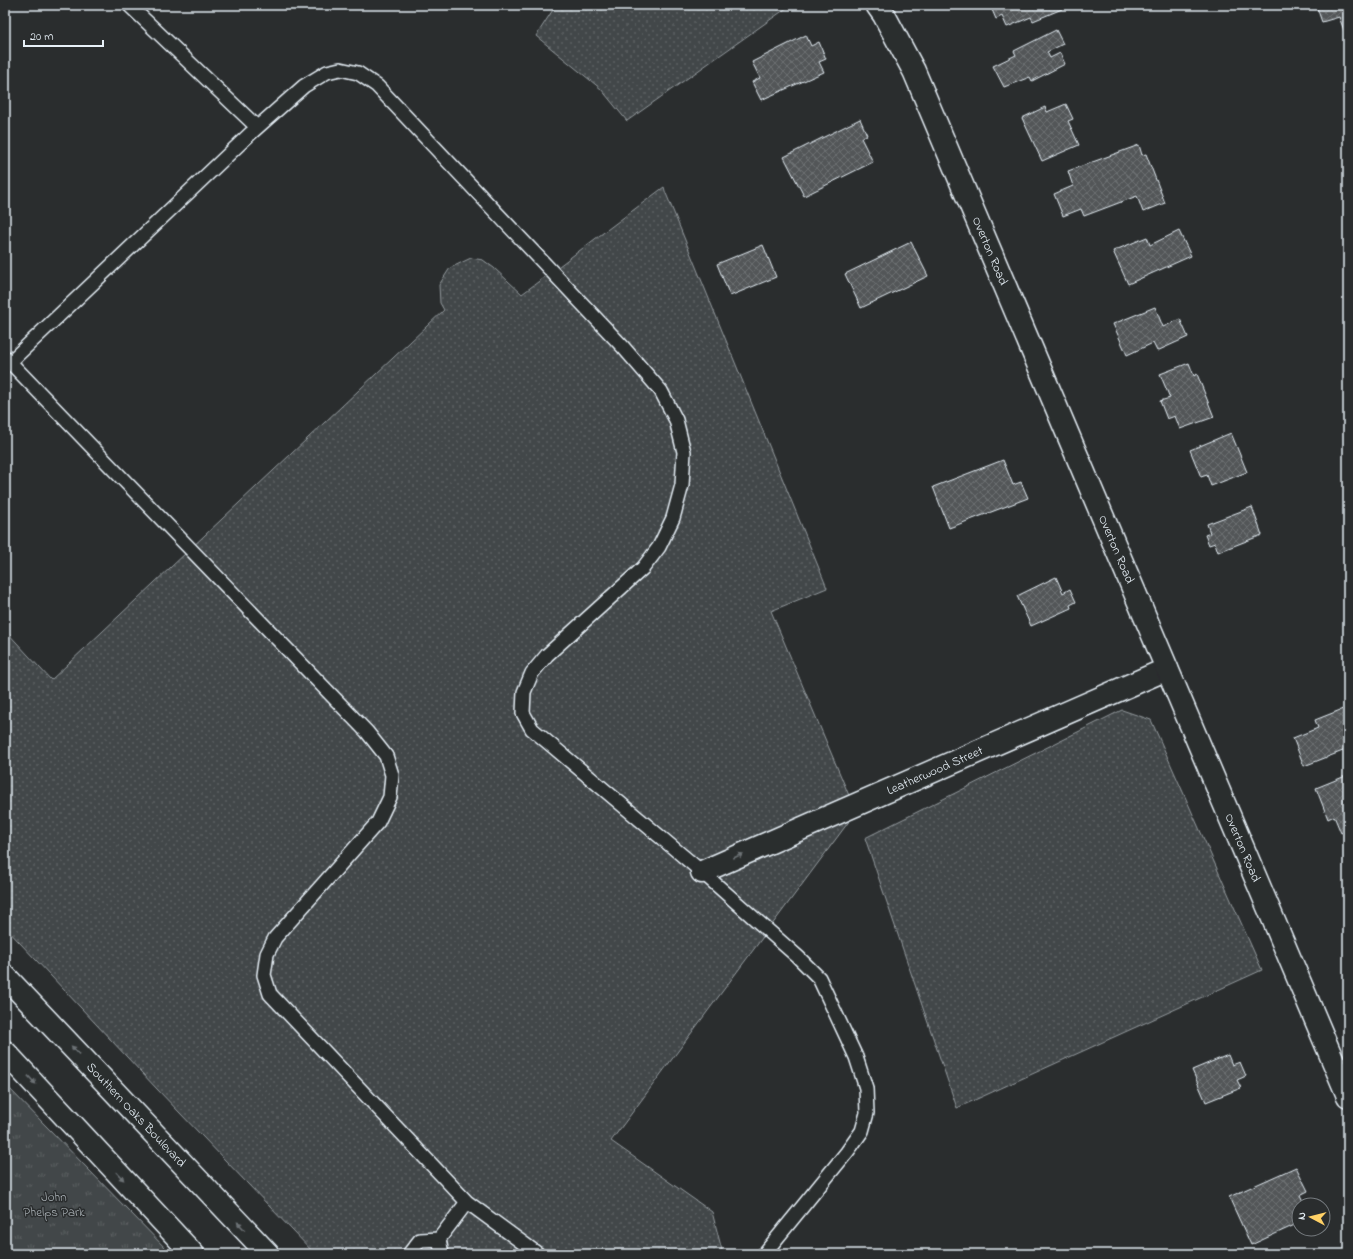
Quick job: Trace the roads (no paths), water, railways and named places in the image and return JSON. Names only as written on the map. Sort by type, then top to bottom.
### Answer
[{"type":"street","name":"Overton Road","points":[[877,5],[884,15],[914,71],[1348,1096]]},
{"type":"street","name":"Leatherwood Street","points":[[702,872],[1167,669]]},
{"type":"street","name":"Southern Oaks Boulevard","points":[[5,976],[268,1254]]},
{"type":"street","points":[[5,1052],[193,1254]]},
{"type":"lane","points":[[129,5],[257,127]]},
{"type":"lane","points":[[538,1254],[466,1202],[270,994],[264,975],[267,954],[275,938],[378,822],[390,798],[391,790],[392,775],[386,756],[367,732],[8,359],[257,127],[304,86],[327,72],[340,69],[358,73],[377,86],[623,347],[661,391],[676,420],[684,452],[682,485],[673,518],[659,547],[643,568],[547,655],[532,673],[524,692],[524,713],[532,729],[702,872],[798,957],[819,978],[856,1057],[866,1088],[867,1112],[862,1131],[847,1152],[764,1254]]},
{"type":"lane","points":[[442,1254],[439,1239],[466,1202]]},
{"type":"lane","points":[[408,1254],[420,1240],[439,1239]]},
{"type":"park label","name":"John Phelps Park","points":[[54,1204]]}]
